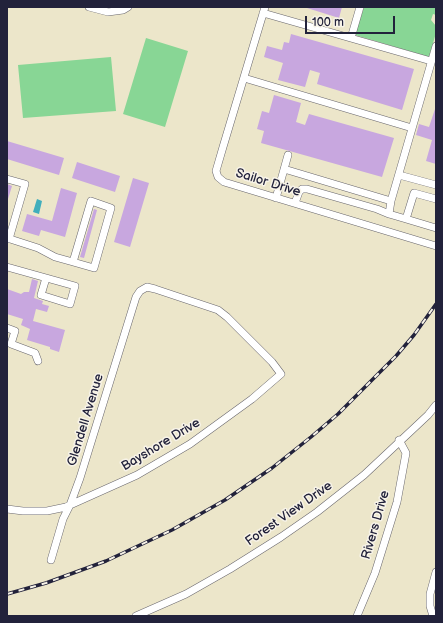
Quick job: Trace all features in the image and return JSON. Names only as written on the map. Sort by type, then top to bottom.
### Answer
[{"type":"street","points":[[89,7],[108,12],[123,10],[128,7]]},
{"type":"street","points":[[351,38],[360,7]]},
{"type":"street","points":[[264,10],[351,38],[431,61]]},
{"type":"street","name":"Sailor Drive","points":[[264,10],[216,171],[218,177],[224,182],[436,246]]},
{"type":"street","points":[[389,214],[391,201],[436,46]]},
{"type":"street","points":[[244,78],[412,128]]},
{"type":"street","points":[[276,198],[288,155]]},
{"type":"street","points":[[284,169],[391,201]]},
{"type":"street","points":[[399,174],[436,185]]},
{"type":"street","points":[[7,179],[25,184],[8,239],[38,248],[55,257],[94,268],[111,208],[91,201],[73,262]]},
{"type":"street","points":[[295,203],[299,192],[302,189],[307,189],[436,228]]},
{"type":"street","points":[[406,219],[414,193],[436,199]]},
{"type":"street","points":[[7,267],[75,286],[70,304],[40,295],[46,278]]},
{"type":"street","name":"Bayshore Drive","points":[[7,509],[47,511],[70,505],[137,475],[190,444],[252,399],[281,374],[260,350],[218,310],[154,289],[147,287],[144,288]]},
{"type":"street","name":"Glendell Avenue","points":[[51,560],[63,519],[80,478],[136,297],[144,288]]},
{"type":"street","points":[[7,328],[15,331],[11,344],[35,353],[38,361]]},
{"type":"street","name":"Forest View Drive","points":[[136,616],[186,594],[281,537],[317,512],[364,475],[399,440],[428,415],[436,405]]},
{"type":"street","name":"Rivers Drive","points":[[357,616],[375,573],[397,502],[406,453],[399,440]]},
{"type":"street","points":[[433,616],[430,606],[430,594],[436,572]]},
{"type":"green space","points":[[364,7],[436,7],[436,15],[433,14],[431,20],[436,26],[436,33],[429,57],[355,35]]},
{"type":"green space","points":[[146,38],[188,51],[165,127],[123,114]]},
{"type":"green space","points":[[111,57],[116,111],[23,118],[18,65]]},
{"type":"water","points":[[37,199],[42,201],[39,214],[33,212]]},
{"type":"building","points":[[307,7],[342,7],[339,18]]},
{"type":"building","points":[[291,34],[414,69],[402,110],[317,84],[320,73],[310,70],[305,87],[278,80],[283,63],[264,57],[267,46],[282,50],[284,42],[289,43]]},
{"type":"building","points":[[274,95],[301,103],[296,122],[305,125],[309,114],[394,138],[382,177],[261,143],[264,131],[257,129],[262,111],[269,113]]},
{"type":"building","points":[[435,109],[436,164],[426,161],[432,140],[416,135],[419,124],[429,127]]},
{"type":"building","points":[[7,141],[64,158],[59,175],[7,159]]},
{"type":"building","points":[[77,162],[120,176],[115,192],[72,178]]},
{"type":"building","points":[[133,178],[149,183],[130,247],[114,242]]},
{"type":"building","points":[[7,184],[12,186],[8,199],[7,198]]},
{"type":"building","points":[[61,188],[77,193],[65,237],[41,230],[39,236],[22,231],[27,214],[52,221]]},
{"type":"building","points":[[94,209],[97,210],[84,258],[80,257]]},
{"type":"building","points":[[32,279],[38,281],[34,298],[43,301],[42,304],[49,306],[47,312],[36,309],[33,321],[65,330],[59,352],[50,349],[50,347],[27,340],[30,329],[21,325],[23,319],[7,314],[7,289],[21,294],[24,292],[29,292]]},
{"type":"railway","points":[[7,594],[46,583],[106,561],[172,530],[225,500],[272,468],[338,414],[396,356],[414,335],[436,304]]}]
